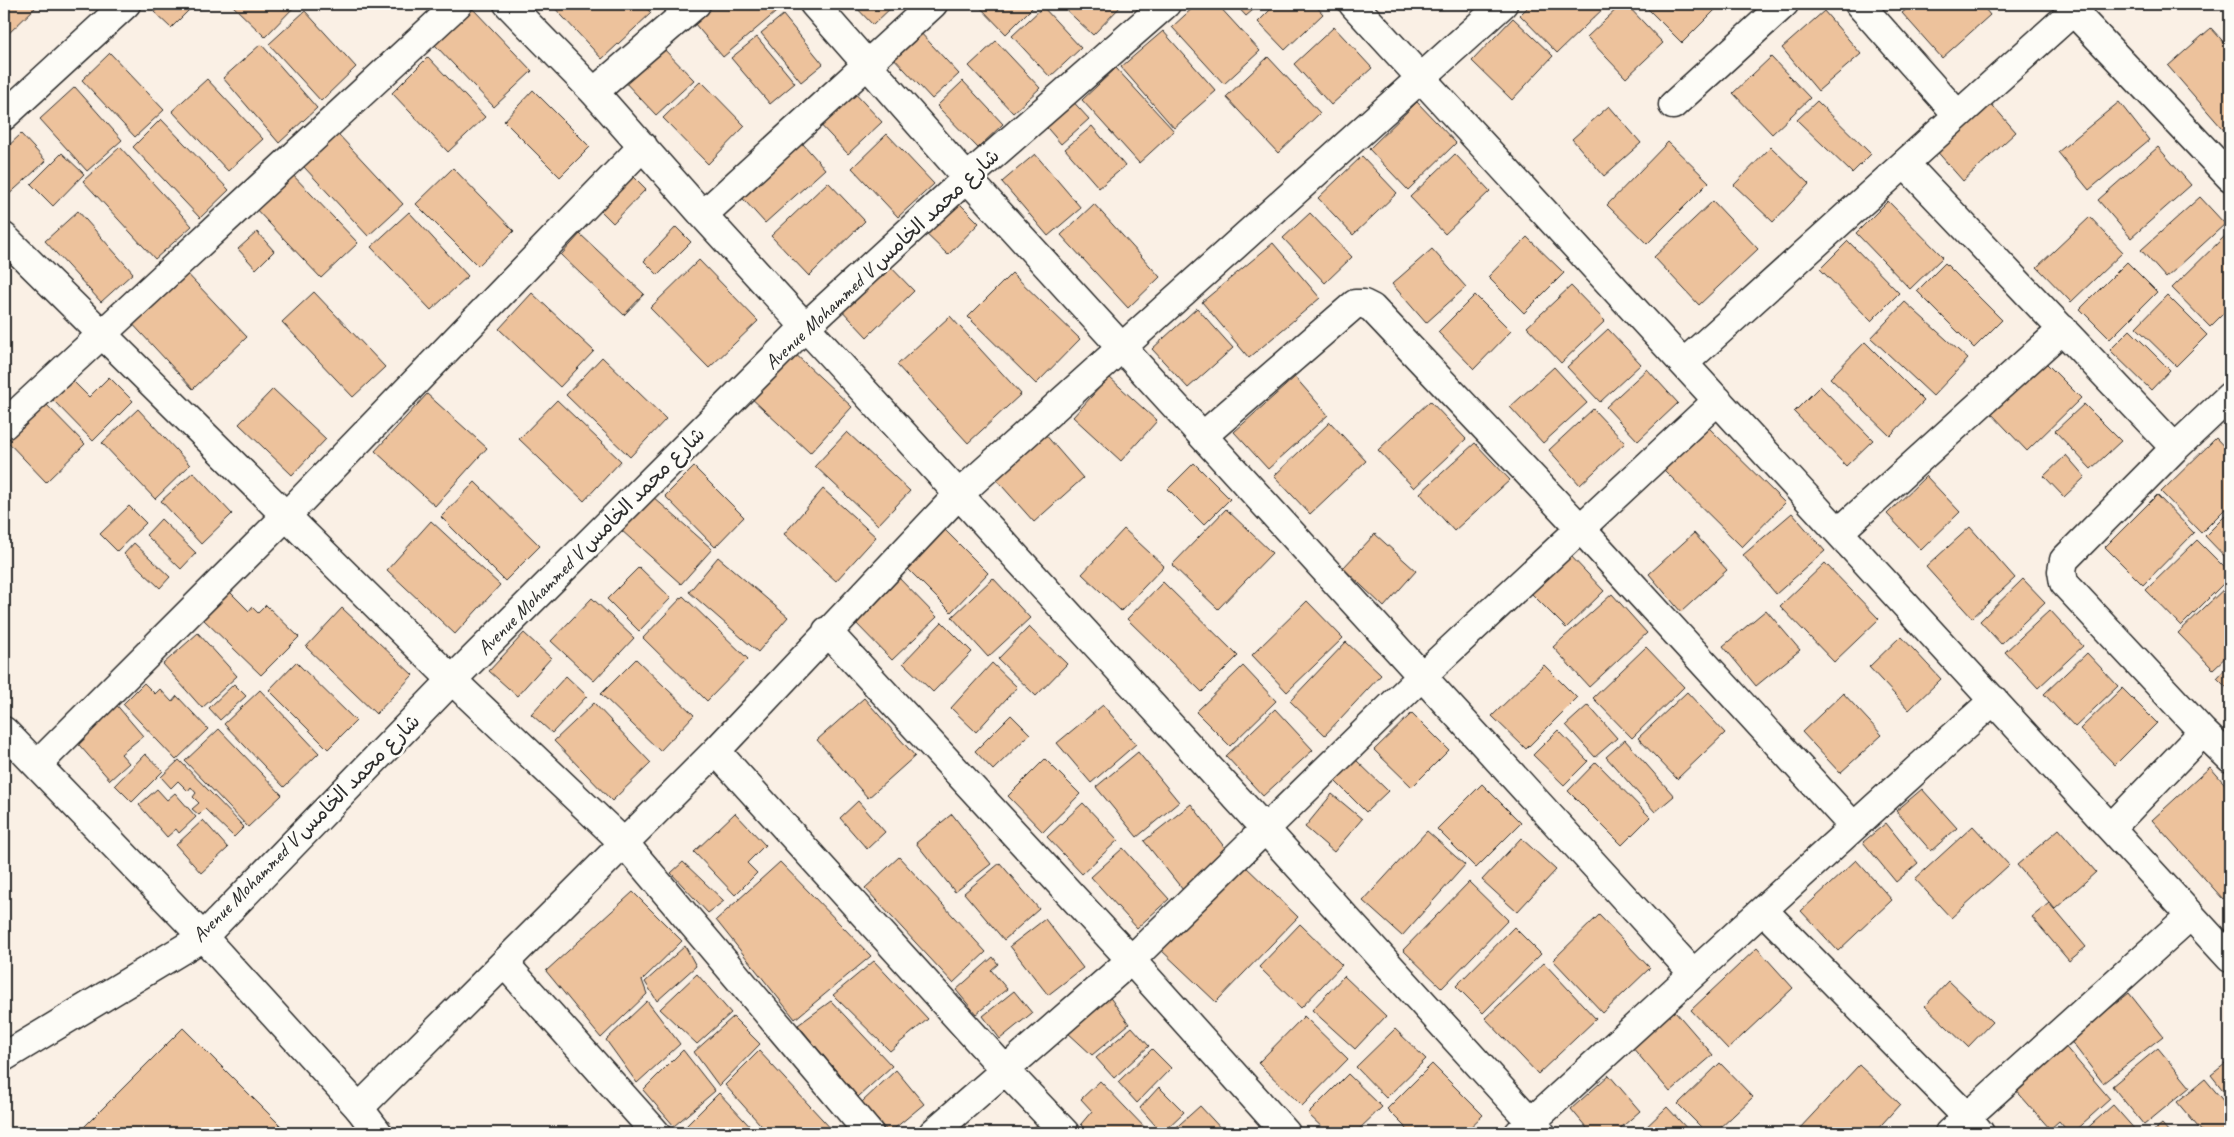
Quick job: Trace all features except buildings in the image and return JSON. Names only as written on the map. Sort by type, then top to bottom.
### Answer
[{"type":"street","points":[[4,116],[126,4]]},
{"type":"street","points":[[4,425],[101,333],[458,4]]},
{"type":"street","points":[[508,4],[594,92],[703,215],[958,495],[1266,829],[1530,1130],[1693,974],[1764,911],[1853,826],[1994,700]]},
{"type":"street","points":[[594,92],[696,4]]},
{"type":"street","points":[[814,4],[967,178],[1204,435],[1693,974]]},
{"type":"street","points":[[703,215],[933,4]]},
{"type":"street","name":"Avenue Mohammed V شارع محمد الخامس","points":[[4,1057],[203,937],[452,680],[806,326],[967,178],[1166,4]]},
{"type":"street","points":[[1353,4],[2230,958]]},
{"type":"street","points":[[359,1108],[716,751],[827,631],[958,495],[1503,4]]},
{"type":"street","points":[[1674,104],[1784,4]]},
{"type":"street","points":[[1859,4],[1957,114]]},
{"type":"street","points":[[1684,363],[2077,7],[2229,173]]},
{"type":"street","points":[[38,764],[286,516],[643,146]]},
{"type":"street","points":[[1905,164],[2175,448]]},
{"type":"street","points":[[4,237],[452,680],[625,844],[869,1133]]},
{"type":"street","points":[[1204,435],[1355,304],[1364,304],[1372,308],[1581,528],[1853,826]]},
{"type":"street","points":[[1839,532],[2063,329]]},
{"type":"street","points":[[2230,396],[2175,448],[2064,560],[2062,571],[2064,583],[2203,732],[2230,758]]},
{"type":"street","points":[[933,1133],[1131,960],[1422,677],[1718,400]]},
{"type":"street","points":[[827,631],[1131,960],[1286,1133]]},
{"type":"street","points":[[4,731],[38,764],[203,937],[359,1108],[378,1133]]},
{"type":"street","points":[[2111,828],[2203,732]]},
{"type":"street","points":[[716,751],[1006,1071],[1065,1133]]},
{"type":"street","points":[[1764,911],[1965,1128],[2191,915]]},
{"type":"street","points":[[505,964],[656,1133]]}]
